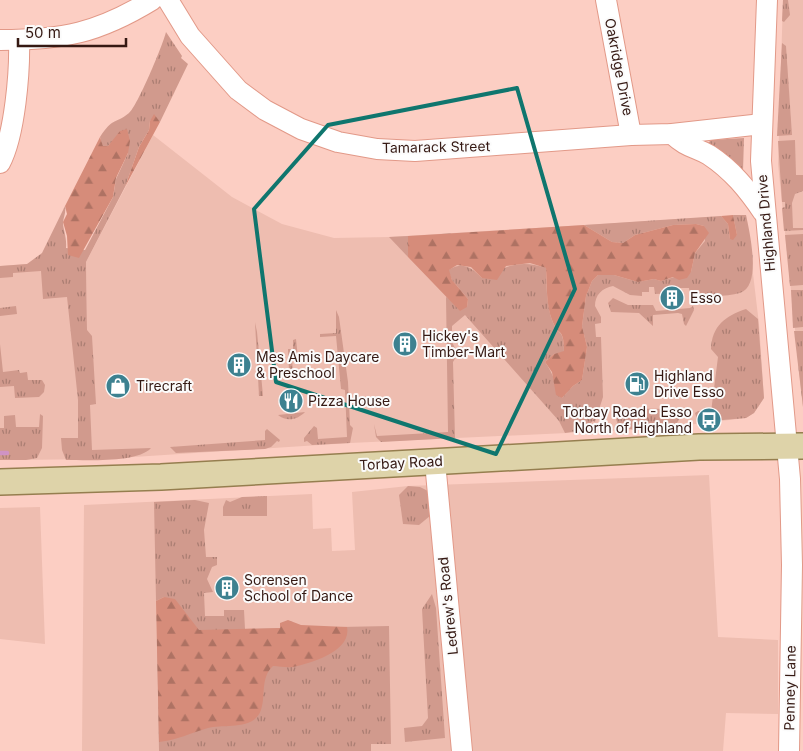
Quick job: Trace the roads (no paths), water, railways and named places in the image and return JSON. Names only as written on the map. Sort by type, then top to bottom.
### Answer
[{"type":"main road","name":"Torbay Road","points":[[0,482],[170,477],[690,447],[795,446]]},
{"type":"street","points":[[9,40],[48,39],[88,32],[131,13],[152,0]]},
{"type":"street","name":"Tamarack Street","points":[[168,0],[190,36],[238,90],[265,110],[301,129],[338,142],[377,149],[415,151],[631,135],[672,134],[762,124]]},
{"type":"street","name":"Oakridge Drive","points":[[606,0],[631,135]]},
{"type":"street","name":"Highland Drive","points":[[767,0],[761,161],[765,214],[795,446]]},
{"type":"street","points":[[0,162],[10,138],[19,54],[9,40]]},
{"type":"street","points":[[672,134],[686,146],[701,150],[731,172],[743,184],[765,214]]},
{"type":"street","name":"Penney Lane","points":[[789,751],[795,446]]},
{"type":"street","name":"Ledrew's Road","points":[[435,462],[462,751]]},
{"type":"waterway","points":[[0,453],[7,453]]},
{"type":"place","name":"Esso","points":[[672,298]]},
{"type":"place","name":"Hickey's Timber-Mart","points":[[405,344]]},
{"type":"place","name":"Mes Amis Daycare & Preschool","points":[[239,365]]},
{"type":"place","name":"Highland Drive Esso","points":[[637,384]]},
{"type":"place","name":"Tirecraft","points":[[118,386]]},
{"type":"place","name":"Pizza House","points":[[291,401]]},
{"type":"place","name":"Torbay Road - Esso North of Highland","points":[[709,420]]},
{"type":"place","name":"Sorensen School of Dance","points":[[227,588]]}]
